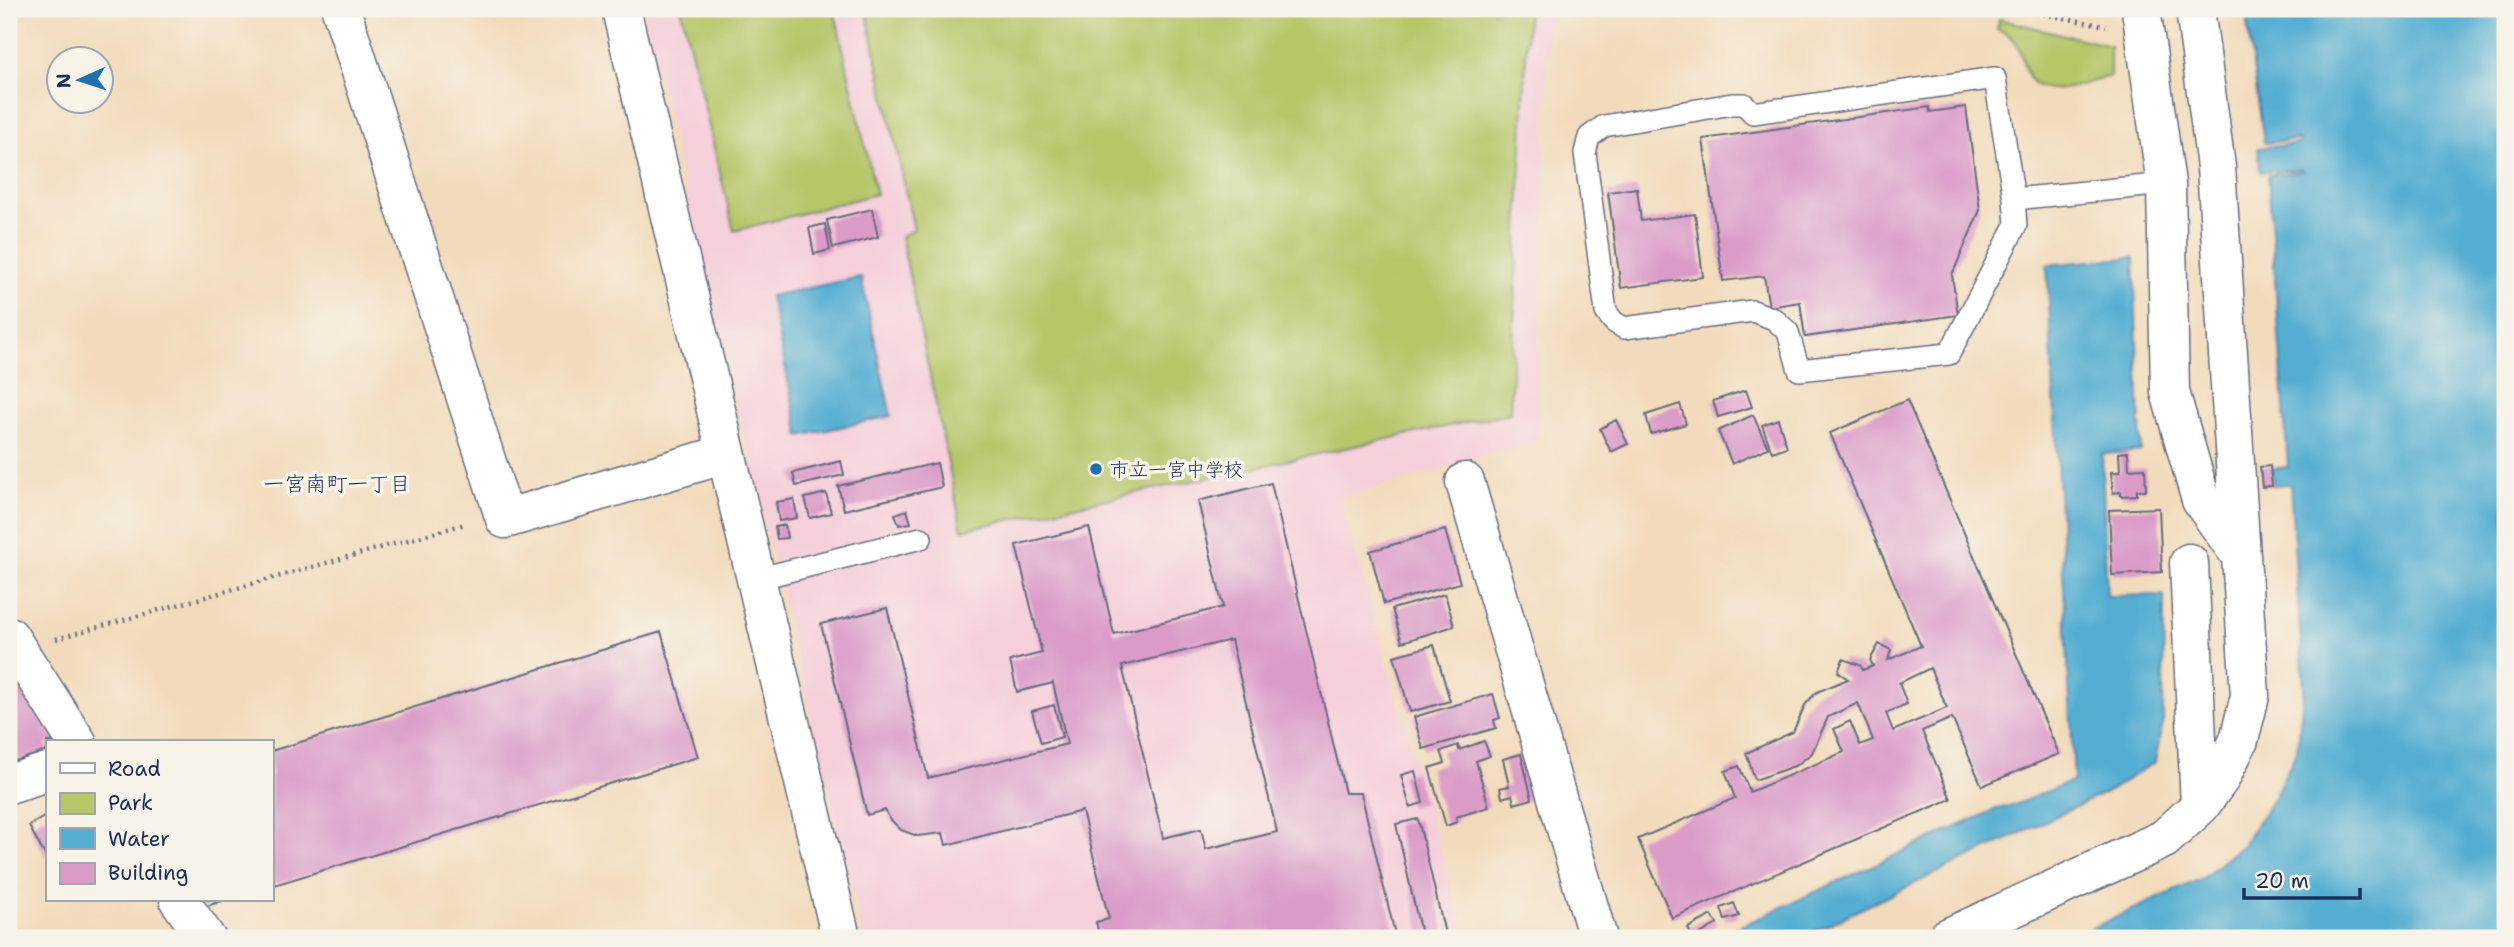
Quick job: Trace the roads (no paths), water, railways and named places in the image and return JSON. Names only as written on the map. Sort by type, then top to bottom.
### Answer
[{"type":"street","points":[[341,9],[505,519],[726,454]]},
{"type":"street","points":[[621,9],[841,938]]},
{"type":"street","points":[[1947,938],[2164,839],[2200,806],[2221,777],[2239,740],[2250,696],[2216,167],[2195,9]]},
{"type":"street","points":[[2143,21],[2166,184],[2169,392],[2201,500],[2240,556]]},
{"type":"street","points":[[1465,482],[1598,938]]},
{"type":"street","points":[[2189,563],[2200,806]]},
{"type":"street","points":[[9,636],[76,740]]},
{"type":"street","points":[[9,784],[46,772]]},
{"type":"street","points":[[180,902],[206,938]]},
{"type":"lane","points":[[1995,78],[2014,199],[2016,225],[1949,354],[1799,370],[1788,332],[1774,319],[1753,311],[1625,328],[1614,323],[1606,312],[1585,153],[1590,137],[1604,126],[1732,103],[1744,104],[1753,113],[1995,78]]},
{"type":"lane","points":[[2014,199],[2166,184]]},
{"type":"lane","points":[[756,579],[921,538]]},
{"type":"water","points":[[2245,9],[2505,9],[2505,938],[2070,938],[2203,878],[2241,846],[2272,801],[2297,751],[2304,687],[2290,484],[2273,485],[2272,469],[2288,467],[2268,175],[2304,171],[2260,172],[2258,148],[2299,144],[2299,140],[2264,143]]},
{"type":"water","points":[[2134,257],[2141,451],[2102,454],[2107,596],[2164,595],[2163,723],[2155,762],[2109,791],[1800,938],[1715,938],[1996,809],[2012,806],[2074,780],[2047,265]]},
{"type":"water","points":[[861,277],[891,416],[800,436],[770,296]]},
{"type":"place","name":"市立一宮中学校","points":[[1096,469]]},
{"type":"district","name":"一宮南町一丁目","points":[[337,484]]}]
